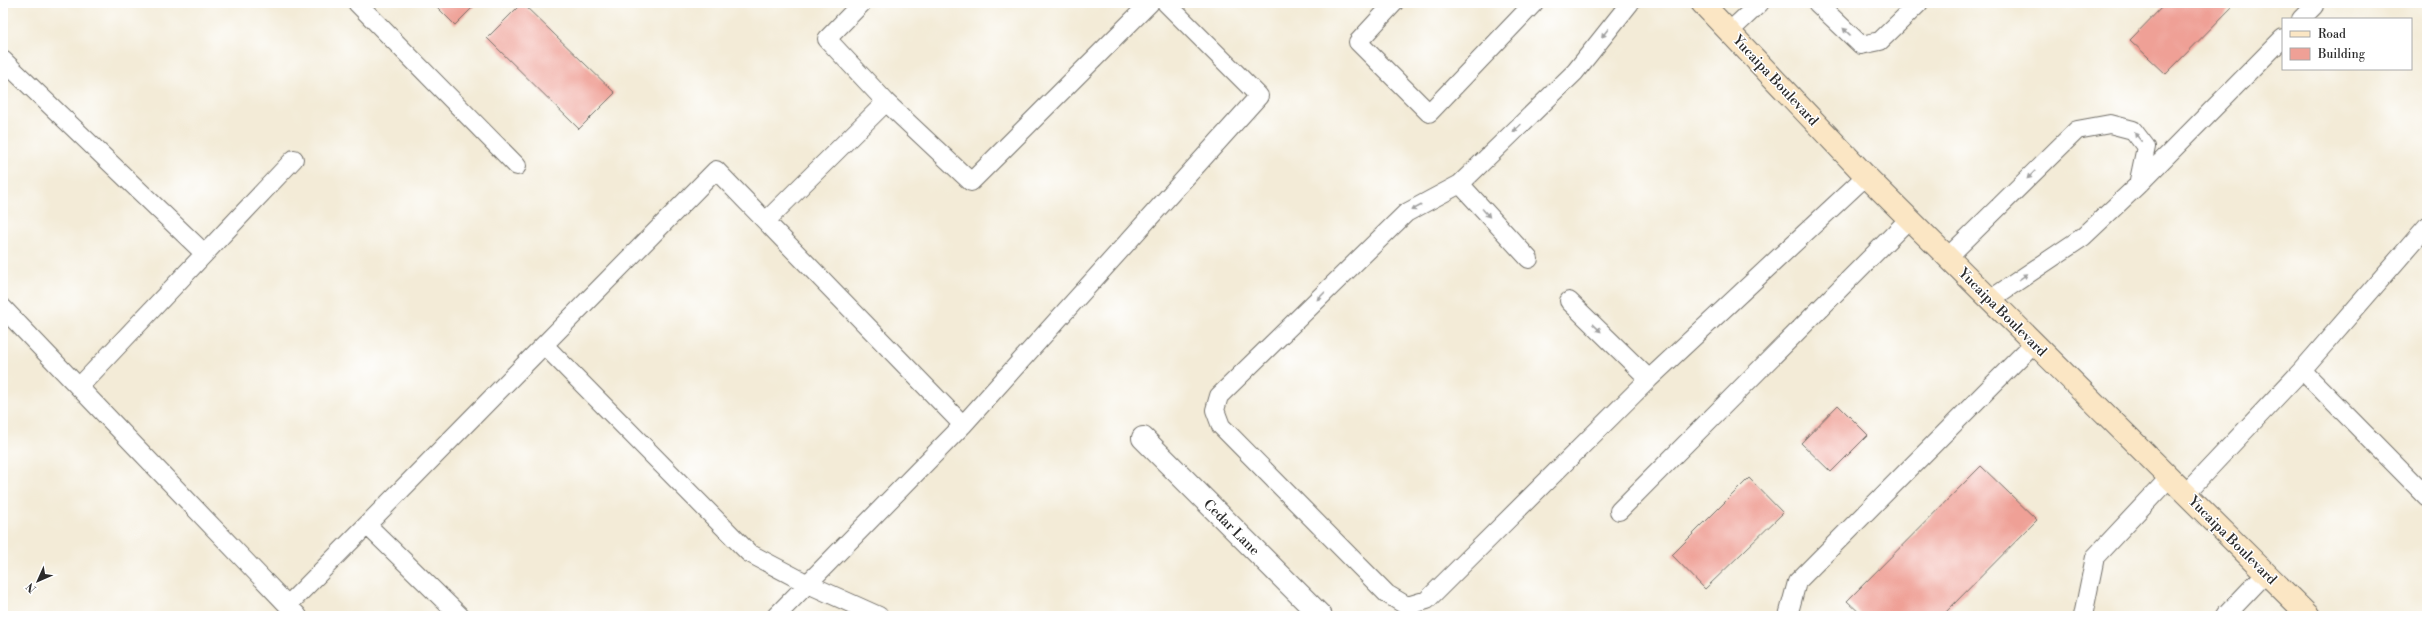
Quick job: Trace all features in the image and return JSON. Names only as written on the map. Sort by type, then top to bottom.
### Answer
[{"type":"main road","name":"Yucaipa Boulevard","points":[[1702,3],[1866,176],[2309,616]]},
{"type":"street","name":"Cedar Lane","points":[[1143,438],[1321,616]]},
{"type":"lane","points":[[356,3],[517,166]]},
{"type":"lane","points":[[862,3],[827,39],[886,102],[971,182],[1150,3]]},
{"type":"lane","points":[[776,616],[963,425],[1259,96],[1166,3]]},
{"type":"lane","points":[[1394,3],[1358,42],[1429,113],[1534,3]]},
{"type":"lane","points":[[1630,3],[1575,72],[1460,184],[1406,213],[1219,396],[1215,410],[1221,426],[1387,594],[1407,606],[1427,600],[1649,379],[1866,176]]},
{"type":"lane","points":[[1730,31],[1760,3]]},
{"type":"lane","points":[[1817,3],[1861,46],[1880,41],[1919,3]]},
{"type":"lane","points":[[2302,18],[2314,6]]},
{"type":"lane","points":[[1991,299],[2083,237],[2138,185],[2282,39]]},
{"type":"lane","points":[[3,60],[204,253]]},
{"type":"lane","points":[[766,221],[886,102]]},
{"type":"lane","points":[[1948,257],[2077,130],[2110,124],[2133,130],[2146,147],[2138,185]]},
{"type":"lane","points":[[79,387],[294,159]]},
{"type":"lane","points":[[3,308],[293,611],[367,525],[716,170],[963,425]]},
{"type":"lane","points":[[1460,184],[1529,259]]},
{"type":"lane","points":[[1619,512],[1909,219]]},
{"type":"lane","points":[[2186,493],[2302,370],[2427,226]]},
{"type":"lane","points":[[1569,301],[1649,379]]},
{"type":"lane","points":[[1788,616],[1797,582],[2034,343]]},
{"type":"lane","points":[[544,345],[749,554],[808,584],[879,616]]},
{"type":"lane","points":[[2302,370],[2427,497]]},
{"type":"lane","points":[[2083,616],[2095,557],[2170,477]]},
{"type":"lane","points":[[367,525],[460,616]]},
{"type":"lane","points":[[2225,616],[2266,573]]},
{"type":"building","points":[[433,3],[477,3],[455,25]]},
{"type":"building","points":[[522,3],[615,93],[579,129],[487,38]]},
{"type":"building","points":[[2166,3],[2236,3],[2166,74],[2130,40]]},
{"type":"building","points":[[1838,405],[1868,435],[1831,472],[1801,443]]},
{"type":"building","points":[[1981,466],[2037,520],[1942,616],[1863,616],[1847,601]]},
{"type":"building","points":[[1749,478],[1783,513],[1705,589],[1672,555]]}]
